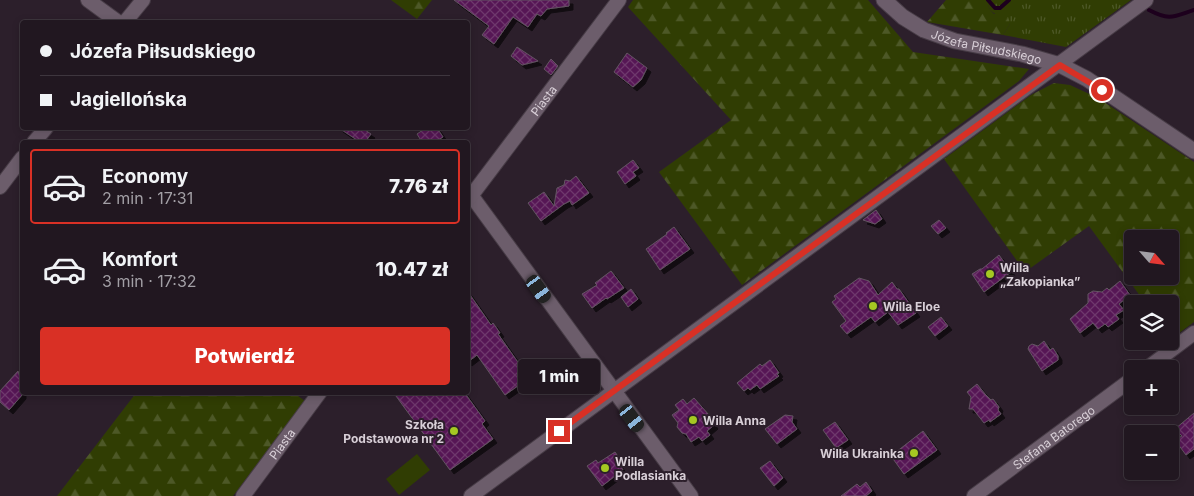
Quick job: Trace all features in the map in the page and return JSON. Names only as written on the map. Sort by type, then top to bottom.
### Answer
[{"type":"street","points":[[88,0],[115,20]]},
{"type":"street","points":[[128,20],[143,0]]},
{"type":"street","name":"Piasta","points":[[470,197],[619,0]]},
{"type":"street","name":"Józefa Piłsudskiego","points":[[884,0],[902,17],[924,30],[955,41],[1022,54],[1060,65],[1087,79],[1194,151]]},
{"type":"street","points":[[471,496],[1146,0]]},
{"type":"street","points":[[36,140],[44,130]]},
{"type":"street","points":[[0,188],[20,161]]},
{"type":"street","points":[[470,199],[691,496]]},
{"type":"street","points":[[1158,360],[1194,333]]},
{"type":"street","name":"Stefana Batorego","points":[[974,496],[1124,384]]},
{"type":"street","name":"Piasta","points":[[243,496],[318,395]]},
{"type":"green space","points":[[391,0],[432,0],[417,19]]},
{"type":"green space","points":[[633,0],[868,0],[913,52],[1029,69],[1019,81],[742,285],[659,172],[731,120],[628,7]]},
{"type":"green space","points":[[946,0],[992,0],[988,6],[991,11],[994,14],[999,13],[1007,17],[1010,24],[1003,35],[927,22]]},
{"type":"green space","points":[[992,0],[1131,0],[1066,47],[1003,35],[1010,24],[991,11],[988,6]]},
{"type":"green space","points":[[1054,83],[1070,85],[1098,98],[1194,162],[1194,322],[1179,333],[1179,295],[1139,295],[1132,285],[1179,285],[1179,230],[1124,230],[1124,274],[1089,226],[1025,272],[944,159],[1031,95]]},
{"type":"green space","points":[[134,395],[297,395],[305,401],[233,496],[57,496]]},
{"type":"green space","points":[[417,454],[430,470],[399,495],[386,479]]},
{"type":"building","points":[[454,0],[569,0],[569,6],[547,9],[541,16],[537,14],[528,27],[513,17],[494,44],[482,35],[489,26]]},
{"type":"building","points":[[517,47],[538,61],[522,65],[511,56]]},
{"type":"building","points":[[627,53],[647,68],[641,80],[633,87],[614,72]]},
{"type":"building","points":[[551,59],[558,66],[551,75],[544,69]]},
{"type":"building","points":[[342,130],[365,130],[371,134],[366,140],[357,140]]},
{"type":"building","points":[[423,130],[438,130],[443,137],[438,140],[421,140],[417,134]]},
{"type":"building","points":[[633,160],[639,168],[633,172],[636,176],[625,184],[617,172]]},
{"type":"building","points":[[576,176],[589,193],[572,205],[570,201],[564,204],[541,221],[528,203],[544,192],[554,206],[557,188],[564,185],[565,180],[570,181]]},
{"type":"building","points":[[876,210],[882,219],[875,224],[863,220]]},
{"type":"building","points":[[939,220],[946,228],[938,234],[931,226]]},
{"type":"building","points":[[674,227],[690,249],[660,270],[646,249]]},
{"type":"building","name":"Willa „Zakopianka”","points":[[999,255],[1011,272],[984,292],[972,274],[982,269]]},
{"type":"building","points":[[611,271],[624,288],[592,308],[582,294],[597,285],[595,283]]},
{"type":"building","name":"Willa Eloe","points":[[859,278],[869,281],[878,295],[892,282],[916,313],[898,325],[888,312],[875,322],[871,317],[847,334],[840,326],[846,321],[832,302],[836,299],[834,296]]},
{"type":"building","points":[[1120,281],[1130,295],[1124,295],[1124,300],[1119,304],[1124,310],[1116,315],[1119,319],[1108,327],[1105,324],[1098,329],[1093,323],[1080,333],[1070,319],[1088,303],[1088,294],[1093,291],[1102,292],[1107,288],[1109,290]]},
{"type":"building","points":[[631,289],[638,299],[628,307],[621,297]]},
{"type":"building","points":[[470,295],[491,325],[493,323],[500,333],[498,334],[529,378],[505,395],[477,355],[470,360]]},
{"type":"building","points":[[941,317],[948,326],[935,336],[928,327]]},
{"type":"building","points":[[1044,341],[1050,350],[1053,348],[1058,356],[1058,360],[1042,371],[1028,349],[1032,344],[1038,346]]},
{"type":"building","points":[[770,360],[779,376],[760,389],[757,385],[750,390],[748,388],[744,391],[737,383],[760,364],[762,366]]},
{"type":"building","points":[[18,371],[20,395],[22,395],[9,410],[0,402],[0,391]]},
{"type":"building","points":[[977,384],[999,407],[998,410],[1001,414],[990,422],[989,420],[984,423],[973,409],[969,409],[971,397],[967,392]]},
{"type":"building","name":"Szkoła Podstawowa nr 2","points":[[395,395],[466,395],[485,421],[482,424],[493,439],[450,470]]},
{"type":"building","name":"Willa Anna","points":[[694,398],[709,415],[714,425],[707,431],[710,435],[702,441],[699,437],[691,442],[686,434],[682,433],[677,427],[678,423],[672,415],[679,410],[675,405],[683,399],[687,404]]},
{"type":"building","points":[[1194,413],[1194,449],[1186,455],[1179,445],[1179,438],[1182,436],[1179,433],[1179,426]]},
{"type":"building","points":[[785,415],[793,416],[792,422],[797,429],[777,444],[765,429]]},
{"type":"building","points":[[835,422],[848,440],[836,448],[823,430]]},
{"type":"building","name":"Willa Ukrainka","points":[[923,431],[937,450],[904,474],[891,456]]},
{"type":"building","name":"Willa Podlasianka","points":[[615,452],[621,461],[618,463],[623,470],[602,486],[587,466],[596,460],[598,463]]},
{"type":"building","points":[[770,461],[783,478],[774,486],[760,468]]},
{"type":"building","points":[[866,482],[872,491],[866,496],[841,496],[857,484],[860,487]]},
{"type":"waterway","points":[[988,0],[995,8],[1000,8],[1009,0]]},
{"type":"waterway","points":[[1149,10],[1167,17],[1194,10]]},
{"type":"place","name":"Willa „Zakopianka”","points":[[990,274]]},
{"type":"place","name":"Willa Eloe","points":[[873,306]]},
{"type":"place","name":"Willa Anna","points":[[693,420]]},
{"type":"place","name":"Szkoła Podstawowa nr 2","points":[[454,431]]},
{"type":"place","name":"Willa Ukrainka","points":[[914,453]]},
{"type":"place","name":"Willa Podlasianka","points":[[605,468]]},
{"type":"route","points":[[559,431],[1060,65],[1087,79],[1102,90]]}]
